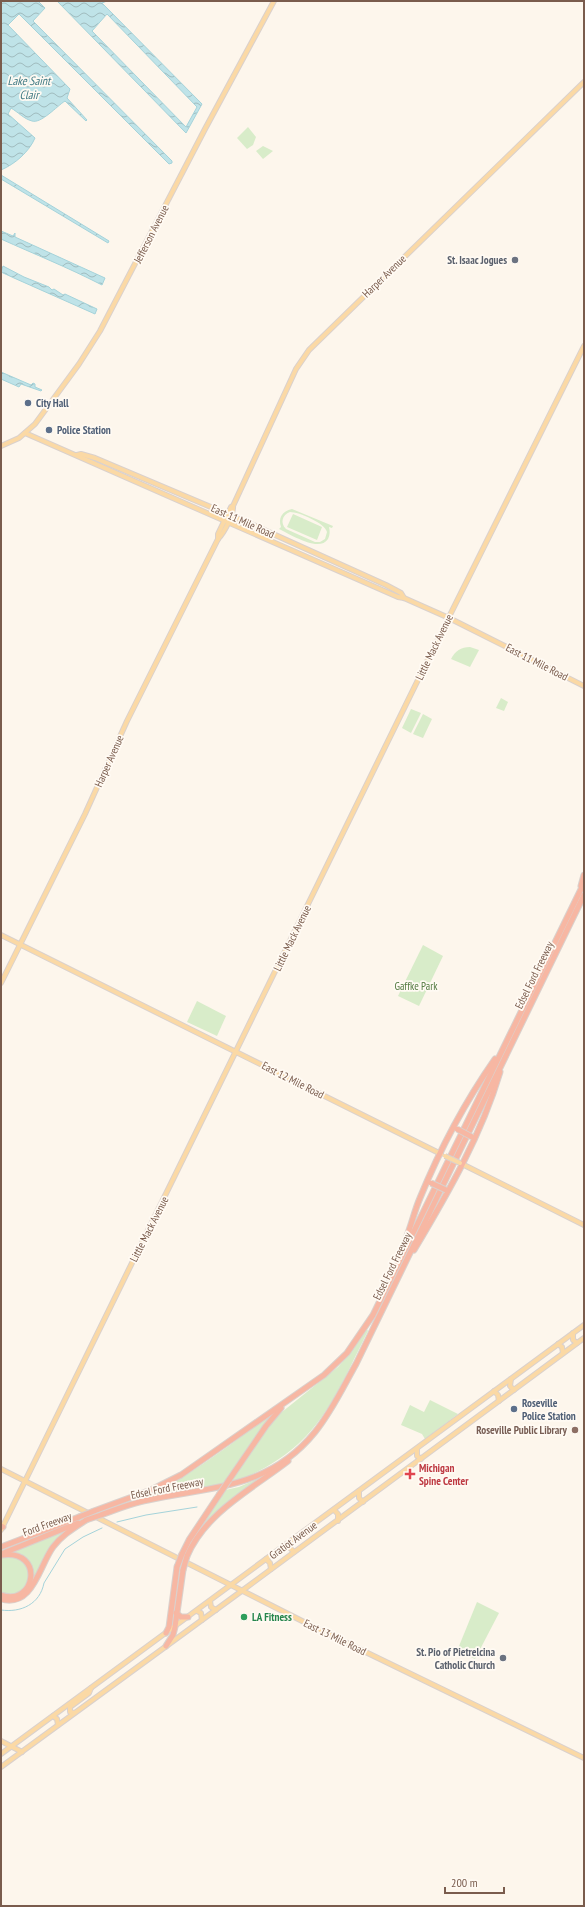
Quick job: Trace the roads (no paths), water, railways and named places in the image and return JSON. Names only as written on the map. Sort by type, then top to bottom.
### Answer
[{"type":"highway","points":[[580,890],[584,875]]},
{"type":"highway","name":"Edsel Ford Freeway","points":[[94,1511],[151,1490],[181,1475],[324,1375],[347,1353],[373,1315],[584,883]]},
{"type":"highway","name":"Edsel Ford Freeway","points":[[101,1515],[139,1502],[213,1490],[234,1485],[256,1477],[290,1456],[315,1432],[331,1411],[356,1364],[384,1303],[584,895]]},
{"type":"highway","points":[[563,938],[584,903]]},
{"type":"highway","points":[[397,1264],[440,1153],[455,1129],[484,1075],[506,1043]]},
{"type":"highway","points":[[384,1303],[448,1190],[473,1138],[483,1121],[504,1058]]},
{"type":"highway","points":[[455,1129],[473,1138]]},
{"type":"highway","points":[[430,1181],[448,1190]]},
{"type":"highway","points":[[166,1633],[169,1627],[177,1567],[189,1540],[266,1426],[286,1401]]},
{"type":"highway","points":[[166,1646],[173,1635],[175,1627],[183,1570],[187,1556],[198,1537],[214,1518],[229,1504],[297,1454],[319,1431],[331,1411]]},
{"type":"highway","name":"Ford Freeway","points":[[1,1547],[94,1511]]},
{"type":"highway","name":"Ford Freeway","points":[[1,1554],[37,1538],[101,1515]]},
{"type":"highway","points":[[1,1599],[14,1600],[26,1594],[55,1544],[68,1532],[86,1520]]},
{"type":"highway","points":[[1,1554],[13,1554],[22,1558],[28,1565],[31,1574],[29,1585],[22,1593],[11,1596],[1,1595]]},
{"type":"highway","points":[[176,1613],[181,1617],[188,1617]]},
{"type":"main road","name":"Jefferson Avenue","points":[[1,446],[25,433],[35,424],[100,331],[204,129],[274,1]]},
{"type":"main road","name":"Harper Avenue","points":[[1,983],[86,811],[125,725],[218,539],[294,373],[309,350],[584,82]]},
{"type":"main road","name":"Little Mack Avenue","points":[[2,1528],[584,346]]},
{"type":"main road","name":"East 11 Mile Road","points":[[25,433],[244,521],[392,588],[404,598]]},
{"type":"main road","name":"East 11 Mile Road","points":[[88,459],[398,597],[404,598],[449,618],[584,686]]},
{"type":"main road","points":[[198,508],[202,503]]},
{"type":"main road","points":[[218,517],[221,512]]},
{"type":"main road","points":[[240,527],[244,521]]},
{"type":"main road","points":[[283,546],[285,540]]},
{"type":"main road","points":[[326,564],[328,559]]},
{"type":"main road","points":[[351,576],[354,570]]},
{"type":"main road","name":"East 12 Mile Road","points":[[1,935],[584,1225]]},
{"type":"main road","name":"Gratiot Avenue","points":[[1,1754],[584,1325]]},
{"type":"main road","points":[[573,1333],[573,1340],[577,1343]]},
{"type":"main road","name":"Gratiot Avenue","points":[[1,1767],[338,1521],[584,1338]]},
{"type":"main road","points":[[558,1344],[562,1347],[563,1353]]},
{"type":"main road","points":[[511,1379],[510,1386],[514,1390]]},
{"type":"main road","points":[[494,1391],[498,1395],[499,1401]]},
{"type":"main road","points":[[417,1449],[416,1456],[421,1459]]},
{"type":"main road","points":[[396,1464],[400,1468],[400,1475]]},
{"type":"main road","name":"East 13 Mile Road","points":[[1,1469],[344,1642],[584,1758]]},
{"type":"main road","points":[[359,1492],[359,1498],[363,1502]]},
{"type":"main road","points":[[334,1510],[338,1514],[338,1521]]},
{"type":"main road","points":[[290,1542],[290,1548],[294,1552]]},
{"type":"main road","points":[[266,1559],[270,1563],[271,1569]]},
{"type":"main road","points":[[210,1601],[211,1607],[216,1610]]},
{"type":"main road","points":[[197,1611],[201,1613],[202,1620]]},
{"type":"main road","points":[[74,1713],[70,1712],[70,1707],[89,1693],[91,1688]]},
{"type":"main road","points":[[53,1716],[57,1719],[58,1725]]},
{"type":"main road","points":[[1,1741],[22,1752]]},
{"type":"water","name":"Lake Saint Clair","points":[[1,1],[38,1],[45,8],[33,21],[172,161],[172,163],[169,164],[19,14],[8,25],[70,89],[67,98],[87,120],[86,121],[65,101],[40,120],[36,121],[26,119],[11,108],[8,114],[35,138],[21,157],[1,170]]},
{"type":"water","points":[[57,1],[107,1],[102,3],[202,104],[186,133]],"holes":[[[107,14],[197,107],[186,127],[92,31]]]},
{"type":"water","points":[[1,175],[109,241],[108,243],[1,179]]},
{"type":"water","points":[[1,231],[13,236],[15,233],[15,237],[105,278],[102,285],[1,239]]},
{"type":"water","points":[[3,266],[24,277],[49,287],[52,290],[54,289],[63,295],[65,294],[97,309],[95,314],[1,272]]},
{"type":"water","points":[[1,372],[31,385],[33,383],[35,384],[35,387],[42,390],[41,391],[21,384],[19,387],[1,379]]},
{"type":"waterway","points":[[117,1522],[146,1515],[197,1507]]},
{"type":"waterway","points":[[1,1610],[16,1610],[28,1606],[34,1602],[65,1549],[83,1537],[102,1528]]},
{"type":"place","name":"St. Isaac Jogues","points":[[515,260]]},
{"type":"place","name":"City Hall","points":[[28,403]]},
{"type":"place","name":"Police Station","points":[[49,430]]},
{"type":"place","name":"Roseville Police Station","points":[[514,1409]]},
{"type":"place","name":"Roseville Public Library","points":[[575,1430]]},
{"type":"place","name":"Michigan Spine Center","points":[[410,1474]]},
{"type":"place","name":"LA Fitness","points":[[244,1617]]},
{"type":"place","name":"St. Pio of Pietrelcina Catholic Church","points":[[503,1658]]},
{"type":"park label","name":"Gaffke Park","points":[[416,986]]}]
